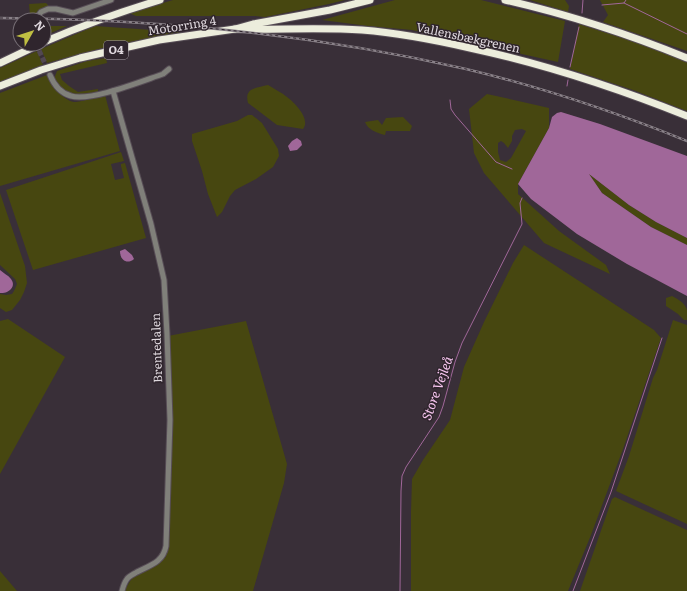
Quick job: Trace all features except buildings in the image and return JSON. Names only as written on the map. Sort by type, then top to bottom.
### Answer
[{"type":"highway","points":[[52,38],[71,30],[160,0]]},
{"type":"highway","name":"Motorring 4","points":[[0,86],[41,70],[108,51],[158,40],[235,29],[253,24],[330,10],[370,0]]},
{"type":"highway","points":[[505,0],[610,30],[687,58]]},
{"type":"highway","name":"Vallensbækgrenen","points":[[235,29],[255,30],[323,28],[363,30],[454,44],[506,56],[574,76],[687,116]]},
{"type":"highway","points":[[0,63],[23,52]]},
{"type":"street","points":[[41,12],[48,9],[56,9],[74,13],[111,0]]},
{"type":"street","points":[[50,75],[53,82],[63,93],[78,98],[113,91],[163,74],[169,68]]},
{"type":"street","name":"Brentedalen","points":[[113,91],[149,217],[164,280],[170,420],[166,546],[161,559],[127,579],[122,591]]},
{"type":"shaded area","points":[[173,0],[345,0],[265,17],[136,16],[129,13]]},
{"type":"shaded area","points":[[395,0],[481,0],[565,21],[558,62],[412,30],[322,20]]},
{"type":"shaded area","points":[[530,0],[565,0],[569,6],[568,12]]},
{"type":"shaded area","points":[[600,0],[687,0],[687,51],[603,22],[608,15]]},
{"type":"shaded area","points":[[46,3],[48,7],[41,9],[38,12],[30,12],[29,4]]},
{"type":"shaded area","points":[[579,24],[647,46],[687,61],[687,111],[633,90],[570,69]]},
{"type":"shaded area","points":[[52,26],[67,26],[52,33]]},
{"type":"shaded area","points":[[95,26],[181,32],[110,46],[47,63],[42,52],[52,52],[52,44]]},
{"type":"shaded area","points":[[35,52],[37,52],[43,65],[0,82],[0,68]]},
{"type":"shaded area","points":[[106,58],[107,63],[60,74],[62,80],[78,92],[98,89],[98,92],[73,94],[63,89],[54,79],[57,71],[87,61]]},
{"type":"shaded area","points":[[47,75],[58,91],[70,101],[80,101],[105,95],[120,151],[0,186],[0,93]]},
{"type":"shaded area","points":[[268,85],[285,95],[298,107],[304,116],[305,125],[303,129],[277,125],[248,103],[247,98],[249,92],[255,88]]},
{"type":"shaded area","points":[[487,94],[549,108],[549,128],[518,184],[518,194],[559,231],[606,265],[610,274],[544,243],[484,173],[474,153],[469,109]],"holes":[[[522,129],[526,131],[511,158],[506,162],[500,160],[498,143],[501,141],[508,148],[515,130]]]},
{"type":"shaded area","points":[[561,112],[600,124],[687,156],[687,238],[656,222],[629,205],[589,174],[602,193],[651,227],[687,245],[687,296],[627,264],[577,234],[531,199],[518,184],[549,128],[552,117]]},
{"type":"shaded area","points":[[248,115],[252,115],[262,123],[278,149],[279,156],[273,167],[256,179],[235,190],[230,196],[222,212],[217,217],[208,194],[192,141],[192,134],[237,121]]},
{"type":"shaded area","points":[[403,117],[412,126],[410,131],[386,131],[385,135],[371,129],[365,122],[378,120],[382,125],[386,118]]},
{"type":"shaded area","points":[[297,138],[301,141],[302,145],[297,150],[290,151],[288,146]]},
{"type":"shaded area","points":[[121,152],[124,161],[111,164],[115,180],[124,178],[121,164],[125,163],[146,238],[33,270],[6,190]]},
{"type":"shaded area","points":[[588,173],[629,205],[656,222],[687,238],[687,245],[651,227],[602,193]]},
{"type":"shaded area","points":[[0,193],[25,266],[27,283],[20,300],[12,310],[6,312],[0,308],[0,294],[12,294],[17,284],[15,279],[0,265]]},
{"type":"shaded area","points":[[524,245],[654,330],[661,338],[623,449],[591,535],[568,591],[411,591],[412,479],[450,420],[464,367],[513,263]]},
{"type":"shaded area","points":[[125,249],[134,259],[129,262],[124,261],[120,254],[120,251]]},
{"type":"shaded area","points":[[0,270],[13,282],[11,289],[3,293],[0,293]]},
{"type":"shaded area","points":[[672,296],[685,305],[687,310],[687,320],[684,320],[666,306],[666,298]]},
{"type":"shaded area","points":[[8,319],[65,357],[0,474],[0,321]]},
{"type":"shaded area","points":[[673,320],[687,325],[687,524],[616,491],[629,456]]},
{"type":"shaded area","points":[[246,321],[287,464],[284,483],[253,591],[124,591],[132,578],[166,557],[173,421],[168,336]]},
{"type":"shaded area","points":[[615,497],[687,530],[687,591],[580,591],[612,499]]},
{"type":"shaded area","points":[[0,571],[17,591],[0,591]]},
{"type":"waterway","points":[[582,13],[583,0]]},
{"type":"waterway","points":[[602,5],[624,3],[626,0]]},
{"type":"waterway","points":[[624,3],[687,34]]},
{"type":"waterway","points":[[570,67],[579,27]]},
{"type":"waterway","points":[[567,86],[568,80]]},
{"type":"waterway","points":[[450,100],[451,109],[455,115],[496,162],[512,169]]},
{"type":"waterway","name":"Store Vejleå","points":[[400,591],[402,476],[406,467],[439,417],[462,343],[522,224],[520,203],[522,198]]},
{"type":"waterway","name":"Store Vejleå","points":[[573,591],[611,492],[662,338]]},
{"type":"tunnel","points":[[40,52],[48,70]]},
{"type":"railway","points":[[0,18],[117,21],[176,25],[351,46],[494,76],[605,110],[687,141]]}]
